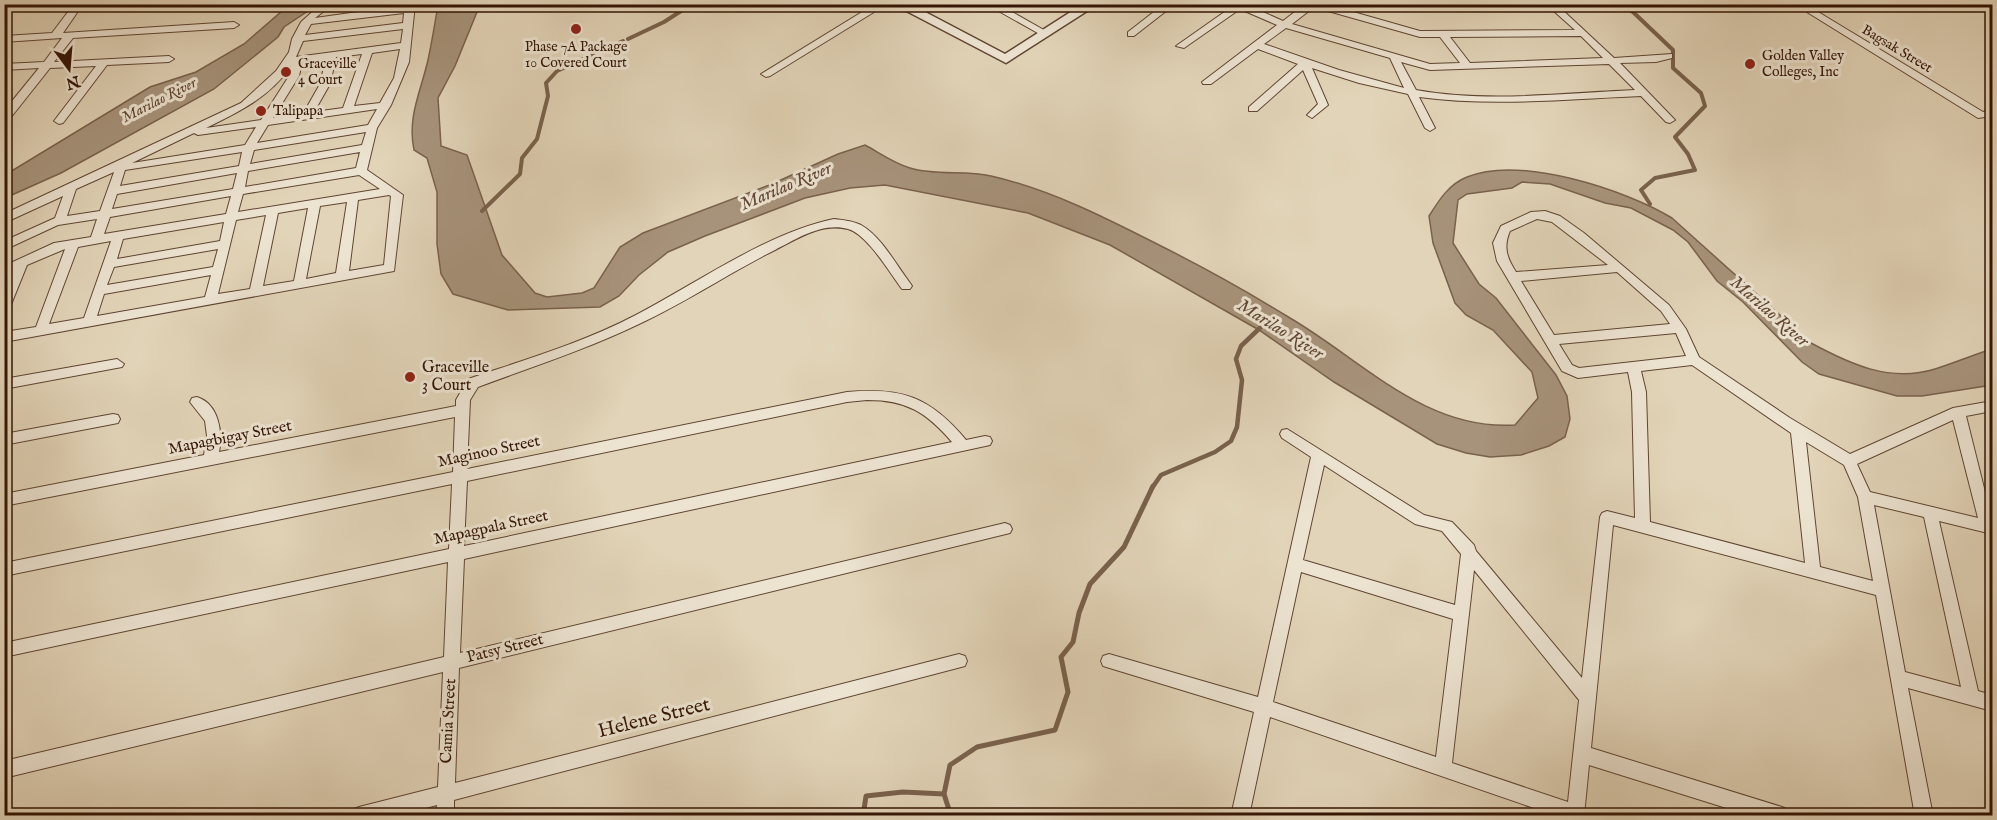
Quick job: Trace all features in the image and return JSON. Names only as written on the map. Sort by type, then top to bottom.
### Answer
[{"type":"street","points":[[4,8],[64,4]]},
{"type":"street","points":[[56,35],[80,4]]},
{"type":"street","points":[[211,299],[249,147],[294,76],[293,60],[297,39],[306,22],[314,12],[328,4]]},
{"type":"street","points":[[543,4],[577,4]]},
{"type":"street","points":[[766,74],[883,4]]},
{"type":"street","points":[[899,4],[1006,59],[1086,8]]},
{"type":"street","points":[[990,4],[1046,34]]},
{"type":"street","points":[[1066,4],[1086,8]]},
{"type":"street","points":[[1131,34],[1171,4]]},
{"type":"street","points":[[1207,82],[1313,4],[1420,34],[1584,33]]},
{"type":"street","points":[[1441,4],[1514,4]]},
{"type":"street","points":[[1550,4],[1584,33],[1670,120]]},
{"type":"street","name":"Bagsak Street","points":[[1798,4],[1987,114]]},
{"type":"street","points":[[1181,46],[1237,5],[1283,24],[1430,67],[1612,61],[1668,56]]},
{"type":"street","points":[[306,22],[410,7],[406,45],[399,78],[372,128],[365,148],[362,171]]},
{"type":"street","points":[[4,50],[9,39],[234,25]]},
{"type":"street","points":[[297,39],[408,25]]},
{"type":"street","points":[[4,119],[71,34]]},
{"type":"street","points":[[1444,35],[1468,67]]},
{"type":"street","points":[[4,219],[120,167],[245,105],[269,85],[293,60],[406,45]]},
{"type":"street","points":[[1256,45],[1305,63],[1412,92],[1472,99],[1643,93]]},
{"type":"street","points":[[348,110],[368,50]]},
{"type":"street","points":[[307,116],[325,84],[332,55]]},
{"type":"street","points":[[1394,57],[1430,128]]},
{"type":"street","points":[[4,67],[169,58]]},
{"type":"street","points":[[59,121],[105,61]]},
{"type":"street","points":[[1254,109],[1305,63]]},
{"type":"street","points":[[1305,63],[1323,105],[1312,115]]},
{"type":"street","points":[[185,134],[386,105]]},
{"type":"street","points":[[120,167],[372,128]]},
{"type":"street","points":[[112,191],[365,148]]},
{"type":"street","points":[[96,240],[120,167]]},
{"type":"street","points":[[4,246],[59,222],[362,171],[397,195],[390,268],[4,337]]},
{"type":"street","points":[[59,222],[71,188]]},
{"type":"street","points":[[4,271],[58,246],[391,190]]},
{"type":"street","points":[[342,276],[353,197]]},
{"type":"street","points":[[299,284],[315,203]]},
{"type":"street","points":[[256,291],[273,211]]},
{"type":"street","points":[[1695,360],[1578,373],[1566,368],[1503,261],[1499,243],[1505,229],[1535,215],[1556,219],[1619,267],[1665,308],[1695,360],[1798,430],[1849,460],[1865,497],[1924,816]]},
{"type":"street","points":[[463,410],[466,391],[481,378],[581,345],[637,320],[757,253],[810,228],[834,223],[859,229],[872,241],[906,286]]},
{"type":"street","points":[[89,321],[118,237]]},
{"type":"street","points":[[41,330],[73,244]]},
{"type":"street","points":[[109,264],[224,244]]},
{"type":"street","points":[[4,307],[22,263]]},
{"type":"street","points":[[1513,277],[1619,267]]},
{"type":"street","points":[[99,291],[218,270]]},
{"type":"street","points":[[1550,340],[1678,328]]},
{"type":"street","points":[[4,384],[117,364]]},
{"type":"street","points":[[1635,367],[1639,392],[1643,527]]},
{"type":"street","name":"Maginoo Street","points":[[4,570],[846,397],[881,393],[911,399],[940,418],[963,446]]},
{"type":"street","points":[[197,402],[209,412],[214,433],[210,460]]},
{"type":"street","points":[[1849,460],[1958,412],[1992,406]]},
{"type":"street","name":"Mapagbigay Street","points":[[4,500],[463,410]]},
{"type":"street","name":"Camia Street","points":[[445,816],[463,410]]},
{"type":"street","points":[[1865,497],[1990,528],[1958,412]]},
{"type":"street","points":[[4,440],[113,419]]},
{"type":"street","points":[[1798,430],[1813,572]]},
{"type":"street","points":[[1287,434],[1420,520],[1447,526],[1469,549],[1588,698]]},
{"type":"street","name":"Mapagpala Street","points":[[4,650],[985,441]]},
{"type":"street","points":[[1240,816],[1319,454]]},
{"type":"street","points":[[1930,513],[1971,697]]},
{"type":"street","points":[[1109,661],[1264,707],[1575,814],[1607,517],[1884,591]]},
{"type":"street","name":"Patsy Street","points":[[4,770],[1005,529]]},
{"type":"street","points":[[1443,768],[1469,549]]},
{"type":"street","points":[[1295,564],[1461,614]]},
{"type":"street","name":"Helene Street","points":[[359,816],[959,661]]},
{"type":"street","points":[[1900,678],[1992,703]]},
{"type":"street","points":[[1582,754],[1782,816]]},
{"type":"water","name":"Marilao River","points":[[289,5],[317,5],[284,27],[278,37],[214,89],[61,173],[5,198],[5,175],[150,87],[196,72],[244,44]]},
{"type":"water","name":"Marilao River","points":[[438,5],[478,5],[479,7],[455,66],[438,98],[441,146],[467,155],[502,255],[535,293],[547,297],[582,293],[594,288],[620,247],[643,233],[772,184],[838,154],[865,145],[892,161],[910,168],[930,172],[991,176],[1034,188],[1077,205],[1176,253],[1242,289],[1317,335],[1396,390],[1423,405],[1452,417],[1482,424],[1515,425],[1538,398],[1532,372],[1493,330],[1466,315],[1455,303],[1433,243],[1429,216],[1445,193],[1461,180],[1489,171],[1515,170],[1543,173],[1601,187],[1652,207],[1672,218],[1811,343],[1840,358],[1871,369],[1902,374],[1935,369],[1992,349],[1992,385],[1922,396],[1897,396],[1819,374],[1802,362],[1743,302],[1717,281],[1688,242],[1673,230],[1631,208],[1605,203],[1550,184],[1522,182],[1512,188],[1467,194],[1458,200],[1453,243],[1479,284],[1496,298],[1556,375],[1567,396],[1570,419],[1565,437],[1549,446],[1521,455],[1490,457],[1466,453],[1437,444],[1334,382],[1259,330],[1110,245],[1028,213],[885,185],[850,188],[805,198],[705,236],[668,252],[639,275],[619,296],[600,307],[508,310],[453,294],[441,274],[437,244],[437,192],[427,158],[414,150],[412,138],[416,104],[428,60]]},
{"type":"waterway","points":[[628,39],[664,22],[692,4]]},
{"type":"waterway","points":[[1618,4],[1633,12],[1673,50],[1673,68],[1701,93],[1705,106],[1675,137],[1688,154],[1695,170],[1655,178],[1641,190],[1650,204]]},
{"type":"waterway","points":[[482,211],[520,174],[522,158],[537,139],[548,96],[546,83],[557,71],[623,41]]},
{"type":"waterway","name":"Marilao River","points":[[1152,488],[1161,475],[1215,452],[1231,441],[1237,427],[1242,380],[1236,359],[1241,346],[1262,326]]},
{"type":"waterway","points":[[944,794],[950,765],[977,747],[1055,730],[1068,692],[1061,657],[1073,642],[1079,613],[1090,584],[1124,547],[1152,488]]},
{"type":"waterway","points":[[863,816],[866,796],[903,792],[944,794]]},
{"type":"waterway","points":[[944,794],[951,816]]},
{"type":"place","name":"Phase 7A Package 10 Covered Court","points":[[576,29]]},
{"type":"place","name":"Golden Valley Colleges, Inc","points":[[1750,64]]},
{"type":"place","name":"Graceville 4 Court","points":[[286,72]]},
{"type":"place","name":"Talipapa","points":[[261,111]]},
{"type":"place","name":"Graceville 3 Court","points":[[410,377]]}]
